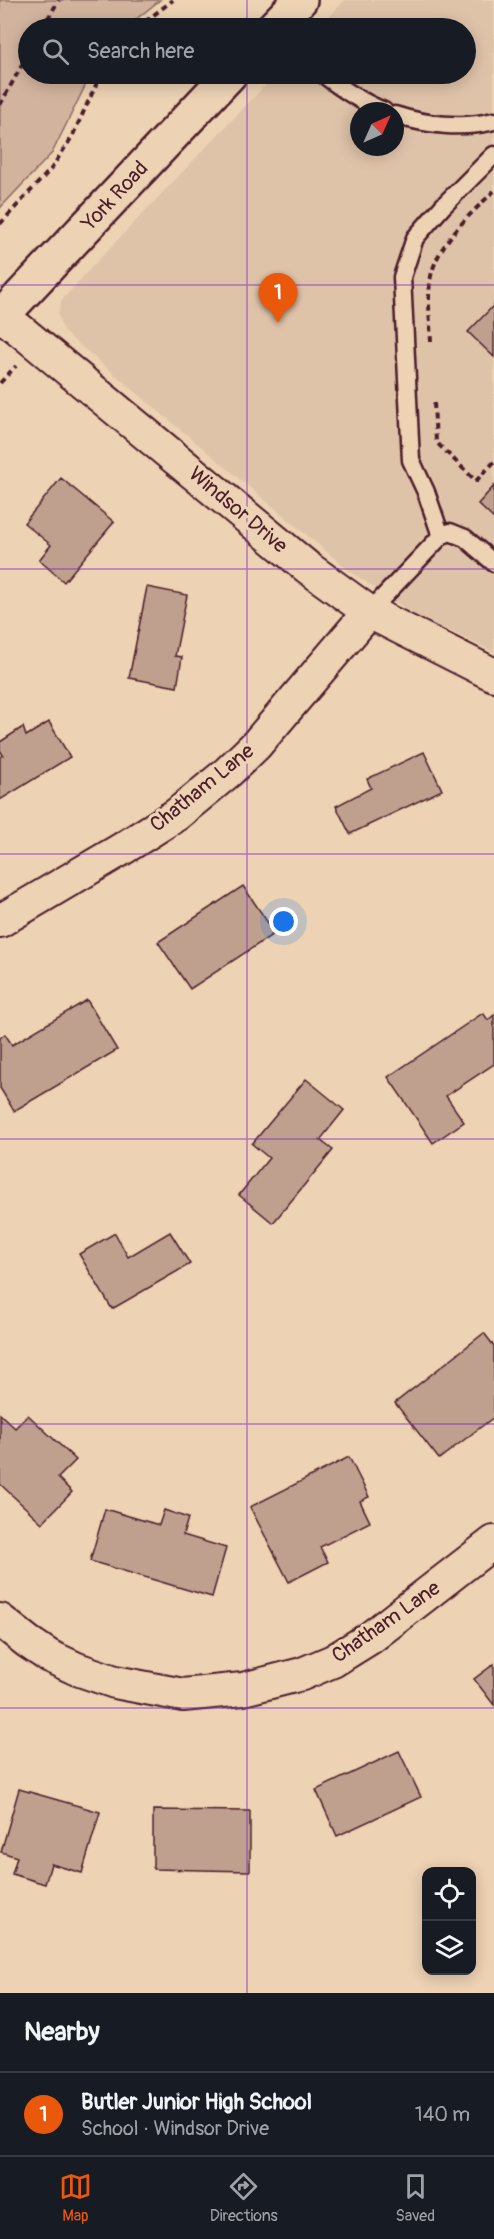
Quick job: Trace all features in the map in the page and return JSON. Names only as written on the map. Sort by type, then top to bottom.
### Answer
[{"type":"main road","points":[[283,18],[300,0]]},
{"type":"main road","name":"York Road","points":[[1,317],[221,84]]},
{"type":"street","name":"Windsor Drive","points":[[1,317],[307,567],[369,612],[494,675]]},
{"type":"street","name":"Chatham Lane","points":[[0,921],[176,815],[228,772],[256,745],[369,612]]},
{"type":"street","name":"Chatham Lane","points":[[0,1620],[49,1656],[77,1669],[115,1682],[183,1695],[243,1689],[302,1674],[333,1661],[370,1638],[494,1542]]},
{"type":"lane","points":[[336,84],[364,102]]},
{"type":"lane","points":[[404,117],[427,123],[457,125],[494,121]]},
{"type":"lane","points":[[441,536],[426,492],[411,459],[402,277],[415,238],[494,155]]},
{"type":"lane","points":[[369,612],[441,536],[450,532],[465,538],[494,563]]},
{"type":"path","points":[[48,18],[59,0]]},
{"type":"path","points":[[150,18],[173,0]]},
{"type":"path","points":[[0,105],[18,72]]},
{"type":"path","points":[[0,224],[51,169],[72,137],[96,84]]},
{"type":"path","points":[[431,344],[429,300],[431,275],[441,252],[454,232],[494,191]]},
{"type":"path","points":[[0,383],[16,366]]},
{"type":"path","points":[[433,398],[436,442],[476,482],[494,462]]},
{"type":"shaded area","points":[[0,0],[160,0],[138,18],[18,18],[18,84],[86,84],[52,153],[0,208]]},
{"type":"shaded area","points":[[345,0],[494,0],[494,652],[415,615],[351,572],[64,332],[58,315],[62,300],[266,84],[476,84],[476,18],[328,18]]},
{"type":"building","points":[[494,305],[494,357],[468,332]]},
{"type":"building","points":[[61,478],[114,522],[64,582],[39,560],[51,545],[24,523]]},
{"type":"building","points":[[494,486],[494,519],[478,504]]},
{"type":"building","points":[[147,587],[187,595],[175,656],[182,657],[177,687],[129,678]]},
{"type":"building","points":[[49,722],[70,757],[0,800],[0,757],[3,755],[0,742],[23,727],[26,736]]},
{"type":"building","points":[[424,752],[442,790],[350,834],[336,806],[371,788],[367,779]]},
{"type":"building","points":[[243,886],[275,933],[190,989],[158,942]]},
{"type":"building","points":[[87,1000],[117,1050],[14,1111],[0,1088],[0,1038],[5,1034],[12,1045]]},
{"type":"building","points":[[483,1013],[488,1020],[494,1015],[494,1064],[446,1096],[464,1122],[433,1143],[388,1077]]},
{"type":"building","points":[[306,1079],[344,1110],[320,1140],[333,1150],[273,1223],[239,1195],[269,1158],[252,1144]]},
{"type":"building","points":[[170,1232],[190,1264],[112,1309],[79,1254],[115,1233],[128,1257]]},
{"type":"building","points":[[484,1333],[494,1346],[494,1417],[439,1459],[395,1403]]},
{"type":"building","points":[[0,1414],[15,1428],[28,1415],[76,1460],[58,1478],[72,1492],[42,1523],[0,1484]]},
{"type":"building","points":[[349,1457],[369,1497],[360,1501],[370,1522],[320,1547],[328,1562],[289,1582],[250,1507]]},
{"type":"building","points":[[105,1509],[159,1525],[164,1510],[188,1518],[183,1535],[226,1548],[212,1597],[90,1561]]},
{"type":"building","points":[[494,1664],[494,1705],[474,1679]]},
{"type":"building","points":[[399,1751],[421,1797],[337,1836],[316,1790]]},
{"type":"building","points":[[19,1789],[100,1812],[82,1873],[51,1864],[45,1884],[12,1874],[17,1857],[1,1852]]},
{"type":"building","points":[[153,1810],[250,1811],[250,1871],[153,1869]]},
{"type":"place","name":"Butler Junior High School","points":[[278,323]]}]
